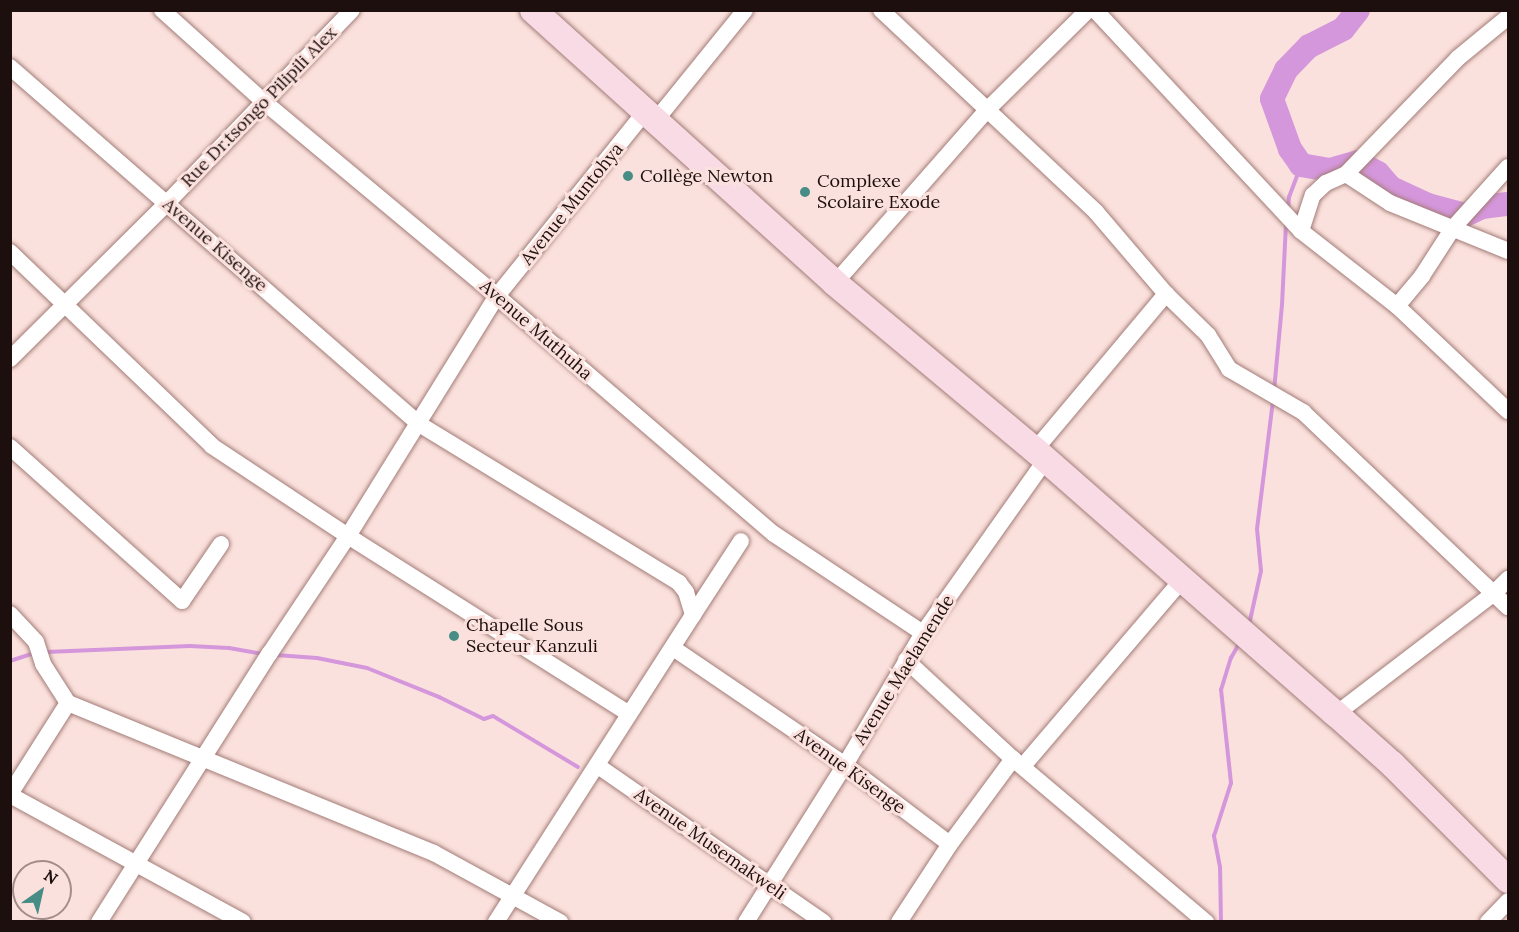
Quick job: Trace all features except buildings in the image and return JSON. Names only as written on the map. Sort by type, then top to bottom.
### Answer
[{"type":"main road","points":[[533,10],[835,283],[1040,455],[1336,714],[1392,764],[1509,880]]},
{"type":"street","name":"Avenue Muthuha","points":[[162,10],[263,101],[497,296],[774,534],[923,633]]},
{"type":"street","name":"Rue Dr.tsongo Pilipili Alex","points":[[10,359],[167,203],[352,10]]},
{"type":"street","name":"Avenue Muntohya","points":[[99,921],[268,656],[348,536],[497,296],[745,10]]},
{"type":"street","points":[[881,10],[1096,212],[1166,294],[1208,334],[1229,369],[1303,412],[1509,607]]},
{"type":"street","points":[[835,283],[988,109],[1088,10]]},
{"type":"street","points":[[1095,10],[1291,221],[1397,306],[1509,411]]},
{"type":"street","points":[[1291,221],[1326,183],[1354,166],[1458,58],[1509,17]]},
{"type":"street","name":"Avenue Kisenge","points":[[10,67],[419,424],[678,583],[692,604],[693,615]]},
{"type":"street","points":[[1354,166],[1390,203],[1509,250]]},
{"type":"street","points":[[1397,306],[1422,276],[1452,228],[1509,167]]},
{"type":"street","points":[[10,252],[64,307],[212,446],[348,536],[628,713]]},
{"type":"street","name":"Avenue Maelamende","points":[[746,921],[845,765],[923,633],[1040,455],[1166,294]]},
{"type":"street","points":[[10,447],[182,601],[221,544]]},
{"type":"street","points":[[496,921],[741,541]]},
{"type":"street","points":[[1336,714],[1494,593],[1509,579]]},
{"type":"street","points":[[899,921],[950,844],[1018,762],[1182,580]]},
{"type":"street","points":[[10,614],[36,642],[43,664],[68,703],[434,853],[560,921]]},
{"type":"street","name":"Avenue Kisenge","points":[[673,648],[845,765],[950,844]]},
{"type":"street","points":[[906,660],[1018,762],[1206,921]]},
{"type":"street","points":[[68,703],[10,794],[136,865],[215,915],[243,921]]},
{"type":"street","name":"Avenue Musemakweli","points":[[598,766],[823,921]]},
{"type":"street","points":[[1488,921],[1509,901]]},
{"type":"waterway","points":[[1358,10],[1343,29],[1309,46],[1286,70],[1272,99],[1290,149],[1301,165],[1330,170],[1358,162],[1378,173],[1391,188],[1428,205],[1465,215],[1482,207],[1508,204]]},
{"type":"waterway","points":[[1288,208],[1289,197],[1301,165]]},
{"type":"waterway","points":[[1274,391],[1282,305],[1286,222]]},
{"type":"waterway","points":[[1249,625],[1261,571],[1257,529],[1273,401]]},
{"type":"waterway","points":[[1221,922],[1220,867],[1214,836],[1231,783],[1221,690],[1231,658],[1240,642]]},
{"type":"waterway","points":[[46,652],[190,646],[229,648],[262,654]]},
{"type":"waterway","points":[[10,661],[35,653]]},
{"type":"waterway","points":[[276,655],[317,658],[367,668],[439,697],[484,719],[493,716],[578,767]]},
{"type":"place","name":"Collège Newton","points":[[628,176]]},
{"type":"place","name":"Complexe Scolaire Exode","points":[[805,192]]},
{"type":"place","name":"Chapelle Sous Secteur Kanzuli","points":[[454,636]]}]
